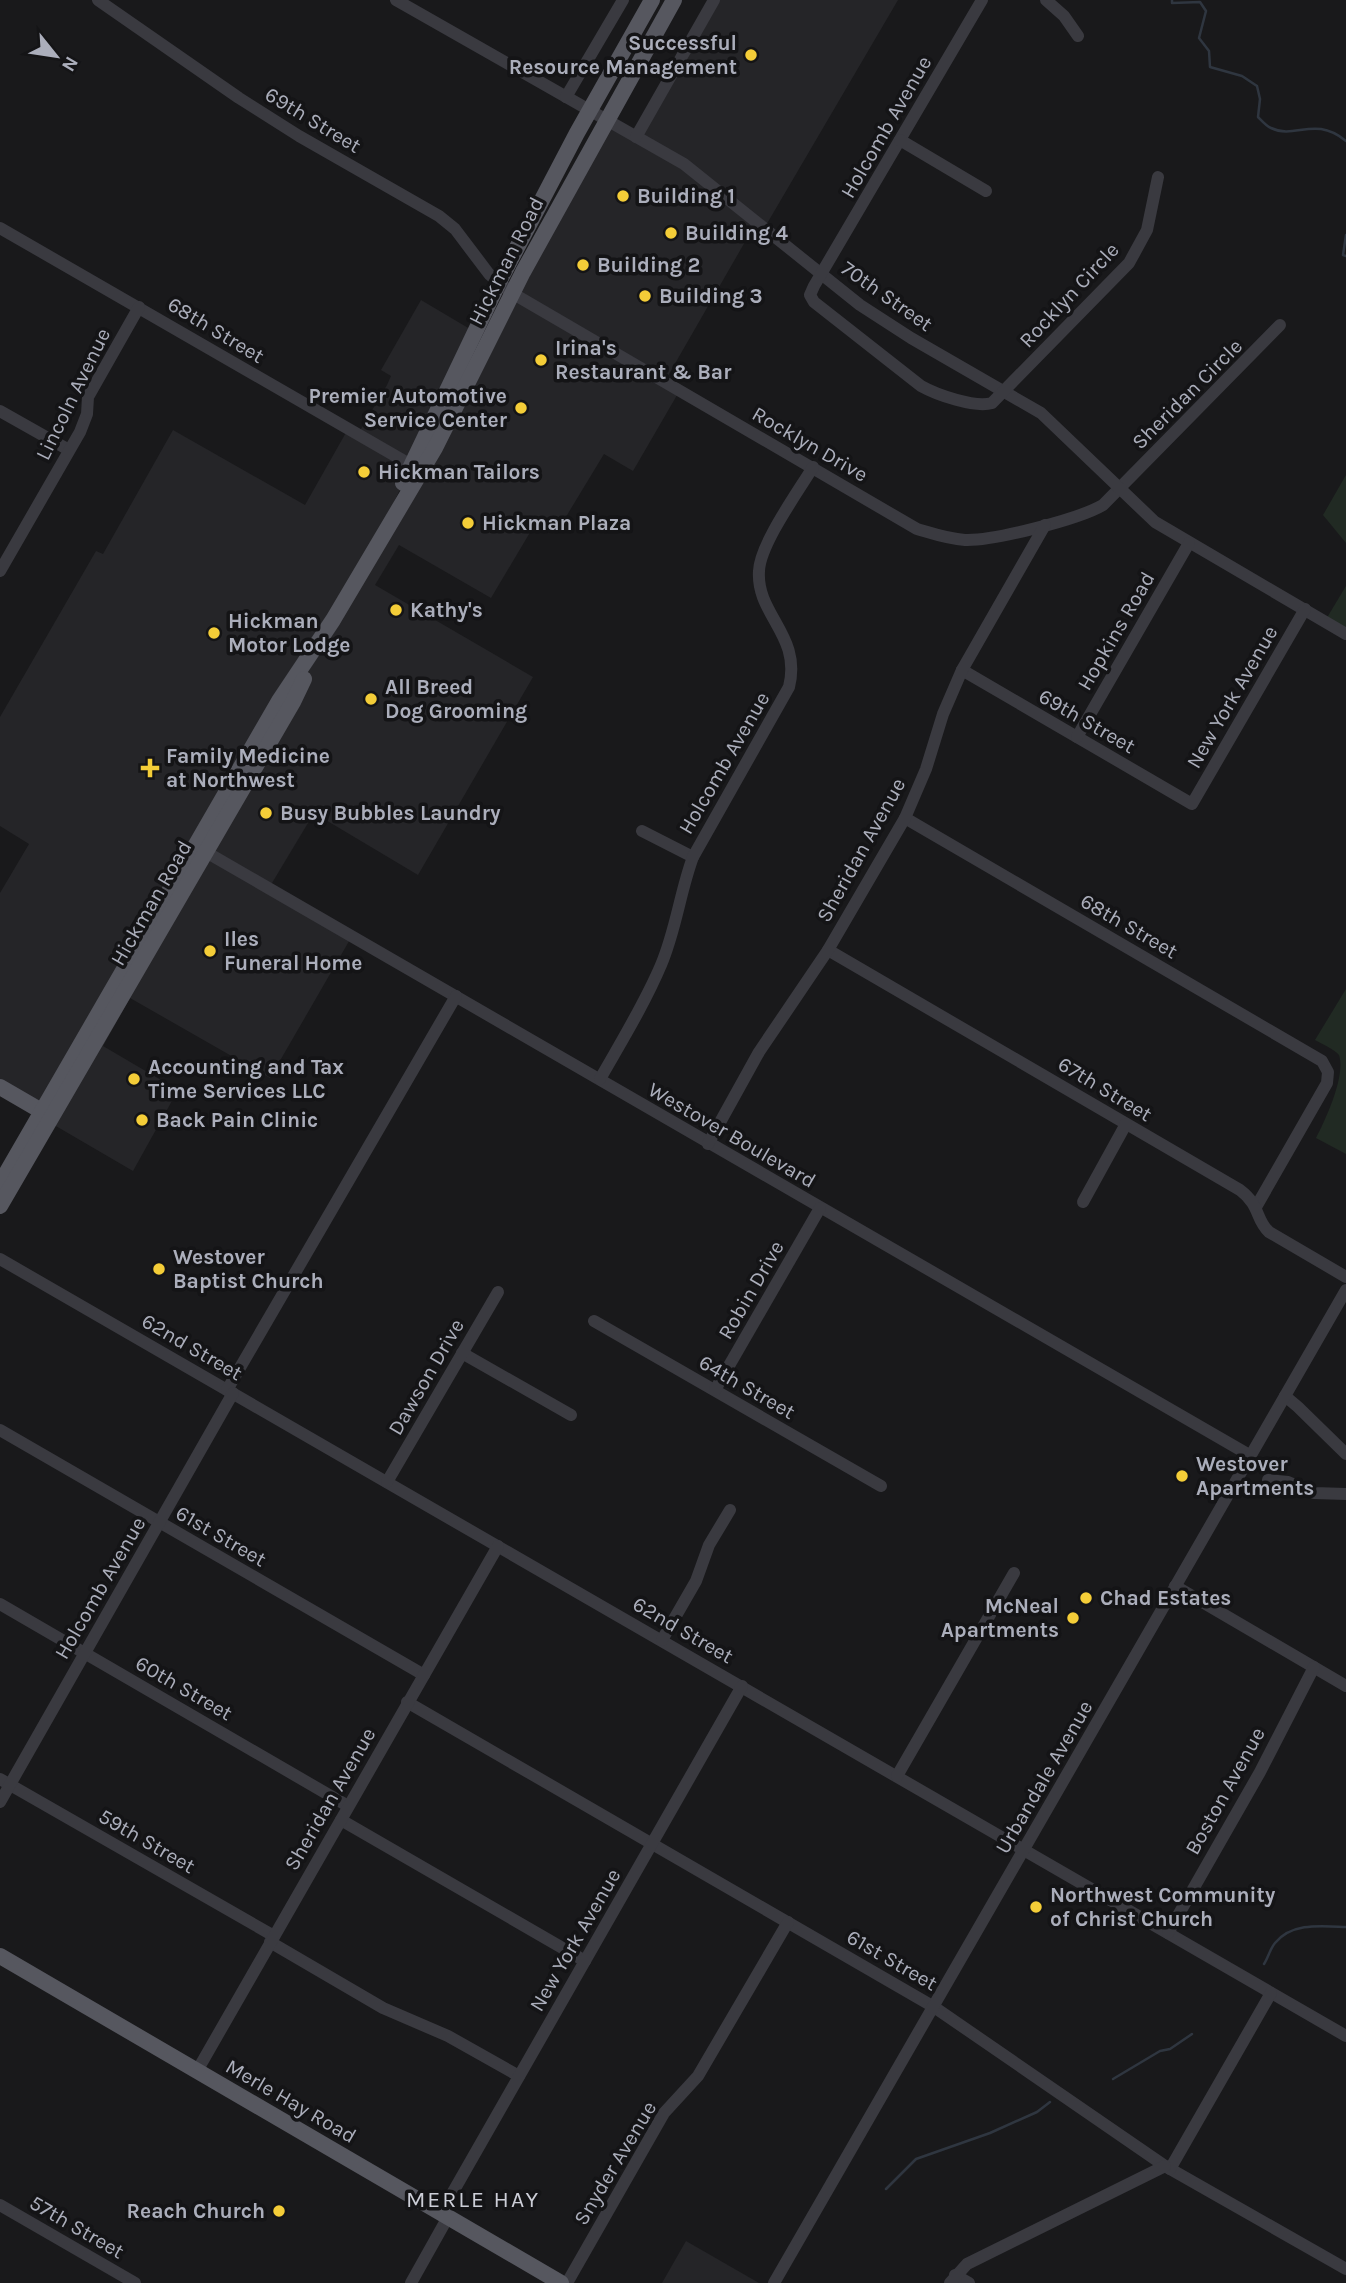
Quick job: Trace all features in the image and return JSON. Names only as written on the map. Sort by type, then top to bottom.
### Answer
[{"type":"main road","name":"Hickman Road","points":[[0,1184],[46,1114],[200,848],[279,701],[333,620],[378,543],[416,468],[499,282],[652,0]]},
{"type":"main road","name":"Hickman Road","points":[[416,468],[435,448],[512,293],[674,0]]},
{"type":"main road","points":[[0,1087],[46,1114]]},
{"type":"main road","name":"Hickman Road","points":[[0,1206],[46,1114]]},
{"type":"main road","name":"Merle Hay Road","points":[[0,1956],[561,2283]]},
{"type":"street","name":"69th Street","points":[[98,0],[239,98],[299,136],[439,216],[455,229],[489,274],[499,282]]},
{"type":"street","name":"70th Street","points":[[396,0],[684,164],[860,305],[911,338],[1041,413],[1155,522],[1346,634]]},
{"type":"street","points":[[566,97],[623,0]]},
{"type":"street","points":[[636,137],[714,0]]},
{"type":"street","name":"Holcomb Avenue","points":[[982,0],[810,295],[814,302],[921,386],[982,405],[992,403],[1004,391]]},
{"type":"street","points":[[1046,0],[1064,16],[1078,36]]},
{"type":"street","points":[[900,140],[986,191]]},
{"type":"street","name":"Rocklyn Circle","points":[[1004,391],[1129,263],[1147,230],[1158,177]]},
{"type":"street","name":"68th Street","points":[[0,228],[416,468]]},
{"type":"street","name":"Rocklyn Drive","points":[[499,282],[512,293],[918,528],[944,538],[980,539],[1089,513],[1103,505],[1120,489]]},
{"type":"street","name":"Lincoln Avenue","points":[[0,570],[69,450],[87,414],[88,397],[139,307]]},
{"type":"street","name":"Sheridan Circle","points":[[1120,489],[1280,325]]},
{"type":"street","points":[[0,411],[69,450]]},
{"type":"street","name":"Holcomb Avenue","points":[[600,1079],[661,964],[678,916],[685,877],[693,857],[789,687],[793,672],[792,657],[763,597],[758,580],[759,569],[765,549],[813,467]]},
{"type":"street","name":"Sheridan Avenue","points":[[708,1144],[760,1052],[828,950],[905,818],[962,670],[1045,525]]},
{"type":"street","name":"Hopkins Road","points":[[1077,737],[1189,543]]},
{"type":"street","name":"New York Avenue","points":[[1192,804],[1305,610]]},
{"type":"street","name":"69th Street","points":[[962,670],[1192,804]]},
{"type":"street","name":"68th Street","points":[[905,818],[1322,1061],[1328,1072],[1327,1083],[1256,1207]]},
{"type":"street","points":[[642,831],[693,857]]},
{"type":"street","name":"Westover Boulevard","points":[[200,848],[1251,1456]]},
{"type":"street","name":"67th Street","points":[[828,950],[1240,1190],[1256,1207],[1262,1225],[1269,1232],[1346,1278]]},
{"type":"street","name":"Holcomb Avenue","points":[[0,1802],[5,1782],[85,1653],[456,996]]},
{"type":"street","points":[[1083,1202],[1126,1124]]},
{"type":"street","name":"Robin Drive","points":[[715,1391],[820,1208]]},
{"type":"street","name":"62nd Street","points":[[0,1259],[1346,2036]]},
{"type":"street","name":"Urbandale Avenue","points":[[774,2283],[1346,1290]]},
{"type":"street","name":"Dawson Drive","points":[[387,1482],[498,1292]]},
{"type":"street","name":"64th Street","points":[[594,1321],[881,1486]]},
{"type":"street","points":[[462,1353],[570,1415]]},
{"type":"street","points":[[1285,1396],[1346,1454]]},
{"type":"street","name":"61st Street","points":[[0,1430],[424,1675]]},
{"type":"street","points":[[1268,1480],[1288,1482],[1314,1493],[1346,1494]]},
{"type":"street","points":[[662,1640],[696,1581],[709,1545],[730,1510]]},
{"type":"street","name":"Sheridan Avenue","points":[[197,2071],[498,1546]]},
{"type":"street","points":[[897,1776],[1014,1573]]},
{"type":"street","points":[[1175,1586],[1346,1686]]},
{"type":"street","name":"60th Street","points":[[0,1604],[348,1806]]},
{"type":"street","name":"Boston Avenue","points":[[1168,1933],[1260,1772],[1314,1667]]},
{"type":"street","name":"New York Avenue","points":[[411,2283],[444,2215],[519,2076],[742,1686]]},
{"type":"street","name":"61st Street","points":[[407,1702],[934,2007],[1168,2167],[1346,2269]]},
{"type":"street","name":"59th Street","points":[[5,1782],[272,1939],[383,2008],[448,2036],[519,2076]]},
{"type":"street","points":[[341,1820],[585,1961]]},
{"type":"street","name":"Snyder Avenue","points":[[567,2283],[664,2113],[698,2076],[788,1922]]},
{"type":"street","points":[[969,2283],[953,2279],[967,2264],[1168,2167],[1272,1993]]},
{"type":"street","name":"57th Street","points":[[0,2205],[135,2283]]},
{"type":"shaded area","points":[[714,0],[898,0],[765,227],[757,221],[665,381],[680,390],[633,471],[604,454],[558,530],[538,519],[491,598],[399,545],[375,585],[533,677],[418,875],[314,813],[269,888],[352,936],[270,1078],[130,998],[103,1046],[178,1090],[133,1171],[49,1122],[293,702],[318,653],[41,1111],[0,1087],[0,893],[29,844],[0,826],[0,717],[96,551],[103,554],[173,430],[305,505],[348,429],[358,434],[387,385],[391,376],[381,370],[421,300],[475,332],[393,504],[606,120],[636,137]]},
{"type":"shaded area","points":[[1346,475],[1346,543],[1323,515]]},
{"type":"shaded area","points":[[1346,586],[1346,634],[1325,621]]},
{"type":"shaded area","points":[[1346,989],[1346,1154],[1316,1138],[1334,1097],[1340,1064],[1337,1053],[1315,1040]]},
{"type":"shaded area","points":[[686,2241],[759,2283],[662,2283]]},
{"type":"waterway","points":[[1172,0],[1172,3],[1200,2],[1206,11],[1199,38],[1209,51],[1210,67],[1242,76],[1257,86],[1260,99],[1258,117],[1265,124],[1280,131],[1324,130],[1335,133],[1346,141]]},
{"type":"waterway","points":[[1346,235],[1343,255],[1346,256]]},
{"type":"waterway","points":[[1264,1964],[1275,1943],[1290,1931],[1308,1927],[1346,1927]]},
{"type":"waterway","points":[[1113,2079],[1160,2051],[1170,2049],[1192,2034]]},
{"type":"waterway","points":[[886,2189],[916,2159],[990,2133],[1037,2112],[1050,2102]]},
{"type":"place","name":"Successful Resource Management","points":[[751,55]]},
{"type":"place","name":"Building 1","points":[[623,196]]},
{"type":"place","name":"Building 4","points":[[671,233]]},
{"type":"place","name":"Building 2","points":[[583,265]]},
{"type":"place","name":"Building 3","points":[[645,296]]},
{"type":"place","name":"Irina's Restaurant & Bar","points":[[541,360]]},
{"type":"place","name":"Premier Automotive Service Center","points":[[521,408]]},
{"type":"place","name":"Hickman Tailors","points":[[364,472]]},
{"type":"place","name":"Hickman Plaza","points":[[468,523]]},
{"type":"place","name":"Kathy's","points":[[396,610]]},
{"type":"place","name":"Hickman Motor Lodge","points":[[214,633]]},
{"type":"place","name":"All Breed Dog Grooming","points":[[371,699]]},
{"type":"place","name":"Family Medicine at Northwest","points":[[150,768]]},
{"type":"place","name":"Busy Bubbles Laundry","points":[[266,813]]},
{"type":"place","name":"Iles Funeral Home","points":[[210,951]]},
{"type":"place","name":"Accounting and Tax Time Services LLC","points":[[134,1079]]},
{"type":"place","name":"Back Pain Clinic","points":[[142,1120]]},
{"type":"place","name":"Westover Baptist Church","points":[[159,1269]]},
{"type":"place","name":"Westover Apartments","points":[[1182,1476]]},
{"type":"place","name":"Chad Estates","points":[[1086,1598]]},
{"type":"place","name":"McNeal Apartments","points":[[1073,1618]]},
{"type":"place","name":"Northwest Community of Christ Church","points":[[1036,1907]]},
{"type":"place","name":"Reach Church","points":[[279,2211]]},
{"type":"district","name":"MERLE HAY","points":[[473,2199]]}]
